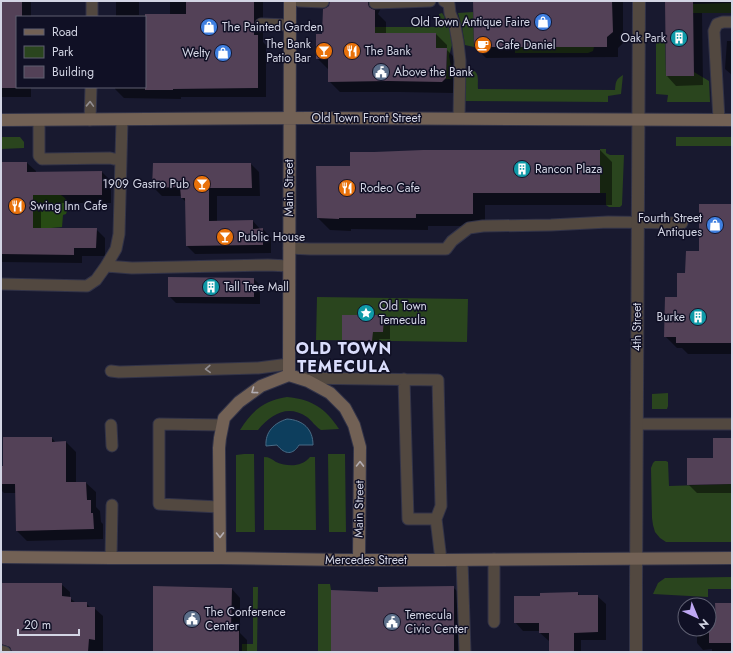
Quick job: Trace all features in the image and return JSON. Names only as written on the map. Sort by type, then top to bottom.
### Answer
[{"type":"street","name":"Main Street","points":[[290,1],[289,266],[292,372],[330,393],[345,408],[354,425],[360,447],[359,560]]},
{"type":"street","name":"4th Street","points":[[636,652],[638,1]]},
{"type":"street","name":"Old Town Front Street","points":[[1,120],[459,118],[732,120]]},
{"type":"street","points":[[220,558],[219,448],[224,418],[239,402],[261,386],[292,372]]},
{"type":"street","name":"Mercedes Street","points":[[1,557],[359,560],[732,558]]},
{"type":"lane","points":[[92,1],[92,16]]},
{"type":"lane","points":[[299,1],[323,2]]},
{"type":"lane","points":[[375,3],[430,1]]},
{"type":"lane","points":[[444,1],[448,4],[455,26],[458,43],[460,61],[459,118]]},
{"type":"lane","points":[[719,119],[714,31],[717,24],[732,22]]},
{"type":"lane","points":[[261,24],[290,25]]},
{"type":"lane","points":[[90,120],[91,88]]},
{"type":"lane","points":[[39,120],[39,156],[42,159],[121,159]]},
{"type":"lane","points":[[1,284],[87,286],[96,280],[116,249],[119,234],[122,120]]},
{"type":"lane","points":[[289,248],[446,249],[452,241],[469,228],[483,226],[608,222],[682,224]]},
{"type":"lane","points":[[106,266],[132,268],[268,265],[289,266]]},
{"type":"lane","points":[[111,371],[258,368],[292,372],[438,380],[441,506],[436,520],[441,560]]},
{"type":"lane","points":[[404,379],[408,519],[436,520]]},
{"type":"lane","points":[[219,507],[159,504],[159,424],[222,425]]},
{"type":"lane","points":[[637,424],[732,424]]},
{"type":"lane","points":[[111,425],[112,446]]},
{"type":"lane","points":[[111,558],[112,505]]},
{"type":"lane","points":[[494,559],[494,622]]},
{"type":"lane","points":[[462,560],[465,652]]},
{"type":"lane","points":[[1,651],[5,652]]},
{"type":"green space","points":[[732,3],[732,13],[693,13],[693,4]]},
{"type":"green space","points":[[473,12],[474,47],[465,45],[458,13]]},
{"type":"green space","points":[[442,13],[450,31],[452,45],[449,56],[452,71],[451,79],[446,79],[447,48],[436,48],[436,33],[375,33],[375,27],[439,27],[439,14]]},
{"type":"green space","points":[[665,39],[666,76],[693,76],[694,72],[709,81],[710,102],[667,102],[668,95],[656,94],[656,40]]},
{"type":"green space","points":[[515,47],[594,47],[593,51],[588,53],[515,53]]},
{"type":"green space","points":[[469,70],[473,70],[477,74],[478,89],[615,90],[616,81],[623,75],[621,94],[608,96],[608,102],[465,101],[466,73]]},
{"type":"green space","points":[[1,137],[20,137],[24,142],[24,148],[1,149]]},
{"type":"green space","points":[[676,137],[732,137],[732,146],[676,146]]},
{"type":"green space","points":[[600,149],[606,149],[606,153],[610,155],[624,155],[622,205],[620,207],[609,207],[606,205],[606,193],[600,193]]},
{"type":"green space","points":[[33,187],[59,194],[67,201],[68,208],[66,214],[63,215],[62,227],[51,228],[50,232],[29,233]]},
{"type":"green space","points":[[317,297],[468,299],[467,342],[316,340]]},
{"type":"green space","points":[[668,393],[667,409],[652,409],[652,394]]},
{"type":"green space","points":[[287,397],[304,400],[318,406],[329,416],[339,429],[321,430],[307,417],[300,413],[287,411],[274,415],[258,430],[240,430],[249,417],[259,408],[271,401]]},
{"type":"green space","points":[[254,454],[255,532],[236,532],[236,455]]},
{"type":"green space","points":[[328,454],[345,454],[346,532],[329,532]]},
{"type":"green space","points":[[264,457],[281,464],[294,465],[303,463],[310,457],[315,457],[316,530],[264,530]]},
{"type":"green space","points":[[655,461],[668,462],[669,486],[732,484],[732,542],[666,542],[660,538],[655,532],[652,518],[651,468]]},
{"type":"green space","points":[[732,577],[732,589],[708,589],[708,597],[653,594],[658,583],[665,578]]},
{"type":"green space","points":[[318,584],[330,584],[331,652],[318,652]]},
{"type":"green space","points":[[253,587],[258,587],[257,652],[242,652],[242,644],[253,644]]},
{"type":"water","points":[[287,419],[298,421],[306,426],[313,439],[313,445],[299,445],[292,452],[283,451],[277,445],[266,446],[267,436],[271,429],[278,423]]},
{"type":"building","points":[[1,1],[22,1],[22,16],[16,16],[16,88],[1,88]]},
{"type":"building","points":[[186,1],[254,1],[254,35],[258,35],[258,88],[145,90],[145,14],[186,14]]},
{"type":"building","points":[[330,1],[368,1],[369,7],[375,10],[375,33],[436,33],[436,48],[447,48],[446,78],[442,82],[328,82],[328,58],[316,59],[316,34],[322,34],[323,9],[329,6]]},
{"type":"building","name":"Old Town Antique Faire","points":[[473,1],[612,1],[613,32],[607,37],[607,47],[474,47]]},
{"type":"building","name":"Oak Park","points":[[665,1],[693,1],[694,76],[666,76]]},
{"type":"building","name":"Rancon Plaza","points":[[423,150],[600,150],[600,193],[473,193],[473,214],[416,214],[416,218],[317,218],[316,166],[350,166],[350,152]]},
{"type":"building","points":[[1,162],[27,162],[27,172],[102,171],[102,195],[33,195],[33,228],[97,228],[96,248],[74,248],[74,255],[1,254]]},
{"type":"building","points":[[153,163],[251,163],[252,188],[209,188],[209,221],[253,220],[253,229],[263,228],[263,245],[186,246],[185,198],[181,198],[180,187],[152,188]]},
{"type":"building","name":"Burke","points":[[699,204],[732,204],[732,343],[676,343],[676,337],[664,337],[665,297],[677,297],[677,273],[685,273],[686,251],[699,251]]},
{"type":"building","name":"Tall Tree Mall","points":[[168,277],[254,278],[254,297],[168,297]]},
{"type":"building","points":[[342,315],[384,315],[383,332],[373,332],[372,341],[342,340]]},
{"type":"building","points":[[3,437],[52,437],[52,442],[66,441],[66,482],[86,482],[87,500],[91,500],[91,513],[93,513],[94,529],[16,531],[15,484],[1,484],[1,466],[3,466]]},
{"type":"building","points":[[713,438],[732,438],[732,484],[687,485],[687,458],[713,458]]},
{"type":"building","points":[[1,583],[62,583],[62,596],[71,597],[71,602],[87,602],[87,607],[95,607],[95,640],[89,639],[88,652],[12,652],[10,647],[1,644]]},
{"type":"building","points":[[153,586],[232,588],[231,630],[239,631],[239,652],[153,652]]},
{"type":"building","name":"Temecula Civic Center","points":[[454,586],[454,652],[331,652],[331,590],[378,592],[378,587]]},
{"type":"building","points":[[578,592],[578,595],[598,595],[598,632],[574,633],[574,652],[549,652],[549,633],[539,633],[539,623],[514,623],[514,596],[540,596],[540,593]]},
{"type":"building","points":[[717,603],[732,603],[732,643],[709,643],[709,637],[717,637]]},
{"type":"place","name":"Old Town Antique Faire","points":[[543,22]]},
{"type":"place","name":"The Painted Garden","points":[[209,27]]},
{"type":"place","name":"Oak Park","points":[[679,38]]},
{"type":"place","name":"Cafe Daniel","points":[[483,45]]},
{"type":"place","name":"The Bank Patio Bar","points":[[324,51]]},
{"type":"place","name":"The Bank","points":[[352,51]]},
{"type":"place","name":"Welty","points":[[223,53]]},
{"type":"place","name":"Above the Bank","points":[[381,72]]},
{"type":"place","name":"Rancon Plaza","points":[[522,169]]},
{"type":"place","name":"1909 Gastro Pub","points":[[202,184]]},
{"type":"place","name":"Rodeo Cafe","points":[[347,188]]},
{"type":"place","name":"Swing Inn Cafe","points":[[17,206]]},
{"type":"place","name":"Fourth Street Antiques","points":[[715,225]]},
{"type":"place","name":"Public House","points":[[225,237]]},
{"type":"place","name":"Tall Tree Mall","points":[[211,287]]},
{"type":"place","name":"Old Town Temecula","points":[[366,313]]},
{"type":"place","name":"Burke","points":[[698,317]]},
{"type":"place","name":"The Conference Center","points":[[192,619]]},
{"type":"place","name":"Temecula Civic Center","points":[[392,622]]},
{"type":"district","name":"OLD TOWN TEMECULA","points":[[344,357]]}]
